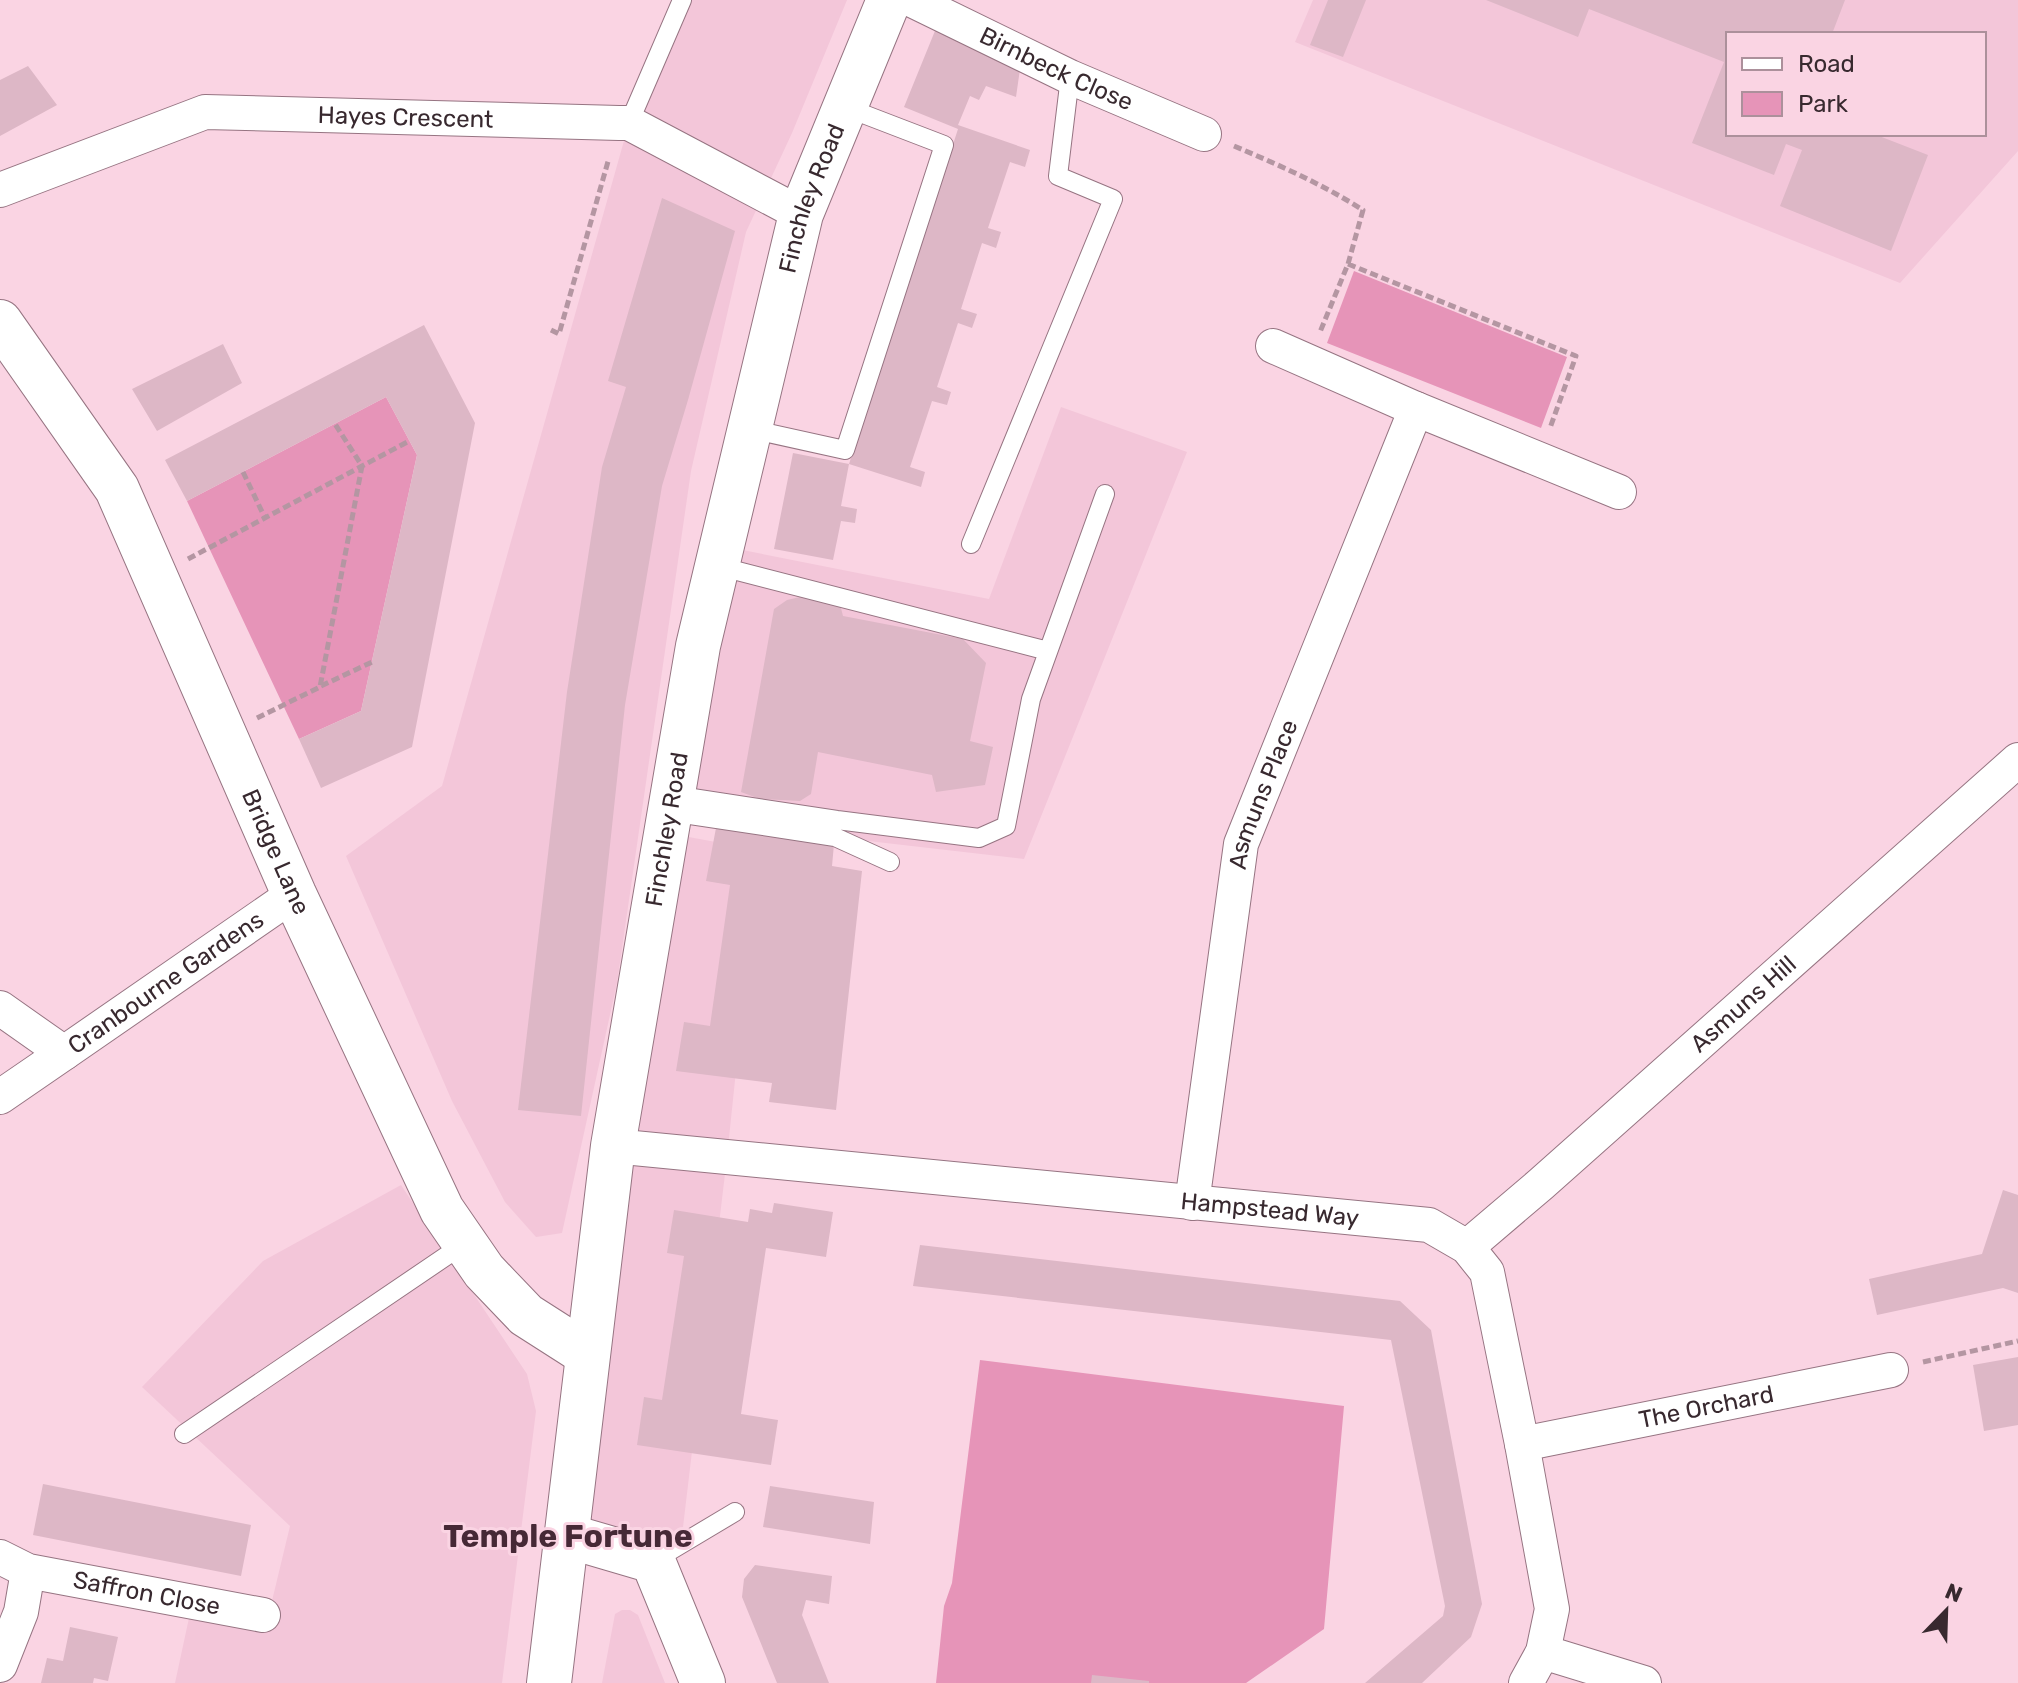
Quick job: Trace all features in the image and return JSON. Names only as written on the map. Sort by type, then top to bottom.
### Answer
[{"type":"main road","name":"Finchley Road","points":[[549,1683],[613,1146],[698,646],[801,214],[889,0]]},
{"type":"main road","name":"Bridge Lane","points":[[0,322],[117,489],[294,894],[442,1210],[484,1271],[526,1315],[587,1354]]},
{"type":"main road","points":[[568,1536],[653,1561],[703,1683]]},
{"type":"street","name":"Birnbeck Close","points":[[912,0],[1070,77],[1204,134]]},
{"type":"street","name":"Hayes Crescent","points":[[0,190],[205,112],[624,123],[801,214]]},
{"type":"street","points":[[1273,346],[1416,409],[1619,492]]},
{"type":"street","name":"Asmuns Place","points":[[1192,1203],[1241,844],[1416,409]]},
{"type":"street","name":"Asmuns Hill","points":[[1467,1247],[2018,760]]},
{"type":"street","name":"Cranbourne Gardens","points":[[0,1008],[64,1053],[294,894]]},
{"type":"street","points":[[0,1097],[64,1053]]},
{"type":"street","name":"Hampstead Way","points":[[613,1146],[1429,1225],[1467,1247],[1487,1272],[1552,1609],[1543,1652],[1526,1683]]},
{"type":"street","name":"The Orchard","points":[[1522,1444],[1891,1370]]},
{"type":"street","name":"Saffron Close","points":[[0,1665],[21,1612],[14,1564],[263,1615]]},
{"type":"street","points":[[1543,1652],[1644,1683]]},
{"type":"lane","points":[[624,123],[682,0]]},
{"type":"lane","points":[[971,544],[1113,199],[1058,176],[1070,77]]},
{"type":"lane","points":[[750,429],[845,450],[944,145],[845,107]]},
{"type":"lane","points":[[672,803],[979,838],[1006,826],[1031,699],[1105,494]]},
{"type":"lane","points":[[718,566],[1048,651]]},
{"type":"lane","points":[[672,803],[835,837],[890,862]]},
{"type":"lane","points":[[184,1434],[464,1244]]},
{"type":"lane","points":[[653,1561],[735,1512]]},
{"type":"path","points":[[551,330],[559,334],[624,123]]},
{"type":"path","points":[[1204,134],[1333,191],[1363,210],[1348,264],[1309,362]]},
{"type":"path","points":[[1348,264],[1576,356],[1539,459]]},
{"type":"path","points":[[320,687],[362,466],[335,424]]},
{"type":"path","points":[[156,577],[409,441]]},
{"type":"path","points":[[243,472],[266,518]]},
{"type":"path","points":[[224,735],[372,662]]},
{"type":"path","points":[[1891,1370],[2018,1341]]},
{"type":"shaded area","points":[[682,0],[847,0],[792,133],[746,232],[691,471],[617,983],[562,1233],[536,1237],[505,1202],[452,1101],[346,856],[442,786],[629,123]]},
{"type":"shaded area","points":[[1313,0],[2018,0],[2018,151],[1900,283],[1295,42]]},
{"type":"shaded area","points":[[1061,407],[1187,452],[1024,859],[669,818],[722,546],[989,599]]},
{"type":"shaded area","points":[[667,833],[759,850],[727,1157],[681,1544],[653,1561],[568,1536]]},
{"type":"shaded area","points":[[401,1185],[527,1374],[536,1411],[502,1683],[175,1683],[189,1618],[265,1630],[290,1526],[142,1387],[263,1261]]},
{"type":"shaded area","points":[[622,1610],[638,1615],[665,1683],[602,1683],[615,1614]]},
{"type":"green space","points":[[1354,271],[1567,357],[1541,428],[1327,343]]},
{"type":"green space","points":[[386,397],[417,455],[361,711],[299,739],[187,501]]},
{"type":"green space","points":[[980,1360],[1344,1406],[1324,1629],[1246,1683],[936,1683],[944,1606],[952,1583]]},
{"type":"building","points":[[1328,0],[1366,0],[1343,57],[1310,45]]},
{"type":"building","points":[[1486,0],[1845,0],[1833,32],[1726,32],[1726,136],[1879,136],[1928,155],[1891,251],[1780,206],[1802,150],[1786,144],[1774,175],[1692,143],[1724,62],[1589,9],[1578,37]]},
{"type":"building","points":[[939,21],[1020,69],[1016,97],[986,86],[979,100],[970,96],[958,125],[1030,150],[1025,167],[1010,162],[988,228],[1001,232],[996,248],[982,243],[961,309],[977,314],[972,328],[958,323],[937,387],[951,392],[947,405],[932,401],[910,467],[925,472],[921,487],[849,464],[958,129],[904,107]]},
{"type":"building","points":[[28,66],[57,105],[0,136],[0,80]]},
{"type":"building","points":[[662,198],[735,231],[662,486],[625,705],[581,1116],[518,1110],[567,692],[602,467],[626,387],[608,381]]},
{"type":"building","points":[[424,325],[475,423],[412,747],[321,788],[299,739],[361,711],[417,455],[386,397],[187,501],[165,460]]},
{"type":"building","points":[[223,344],[242,383],[157,431],[132,389]]},
{"type":"building","points":[[793,453],[849,464],[841,506],[857,509],[855,523],[841,521],[833,560],[774,549]]},
{"type":"building","points":[[800,597],[840,604],[843,616],[963,639],[986,663],[970,741],[993,747],[985,785],[936,792],[932,775],[818,752],[811,794],[800,801],[760,799],[741,792],[774,609],[787,600]]},
{"type":"building","points":[[716,828],[834,844],[832,866],[862,871],[836,1110],[769,1102],[772,1083],[676,1071],[684,1022],[710,1026],[730,885],[706,881]]},
{"type":"building","points":[[2003,1190],[2018,1195],[2018,1293],[2003,1288],[1877,1315],[1869,1279],[1982,1254]]},
{"type":"building","points":[[774,1203],[833,1212],[826,1257],[766,1248],[741,1414],[778,1420],[771,1465],[637,1445],[644,1397],[662,1400],[684,1256],[667,1253],[674,1210],[748,1222],[750,1209],[772,1213]]},
{"type":"building","points":[[920,1245],[1400,1301],[1431,1330],[1482,1604],[1471,1637],[1422,1683],[1365,1683],[1443,1616],[1445,1606],[1391,1340],[913,1286]]},
{"type":"building","points":[[2018,1357],[2018,1425],[1984,1431],[1973,1365]]},
{"type":"building","points":[[43,1484],[251,1525],[241,1576],[33,1535]]},
{"type":"building","points":[[770,1486],[874,1502],[870,1544],[763,1527]]},
{"type":"building","points":[[755,1565],[832,1576],[829,1604],[806,1600],[802,1615],[829,1683],[777,1683],[742,1597],[744,1579]]},
{"type":"building","points":[[70,1627],[118,1637],[108,1681],[94,1678],[93,1683],[41,1683],[47,1658],[63,1661]]},
{"type":"building","points":[[1092,1675],[1149,1681],[1149,1683],[1091,1683]]},
{"type":"district","name":"Temple Fortune","points":[[568,1536]]}]
